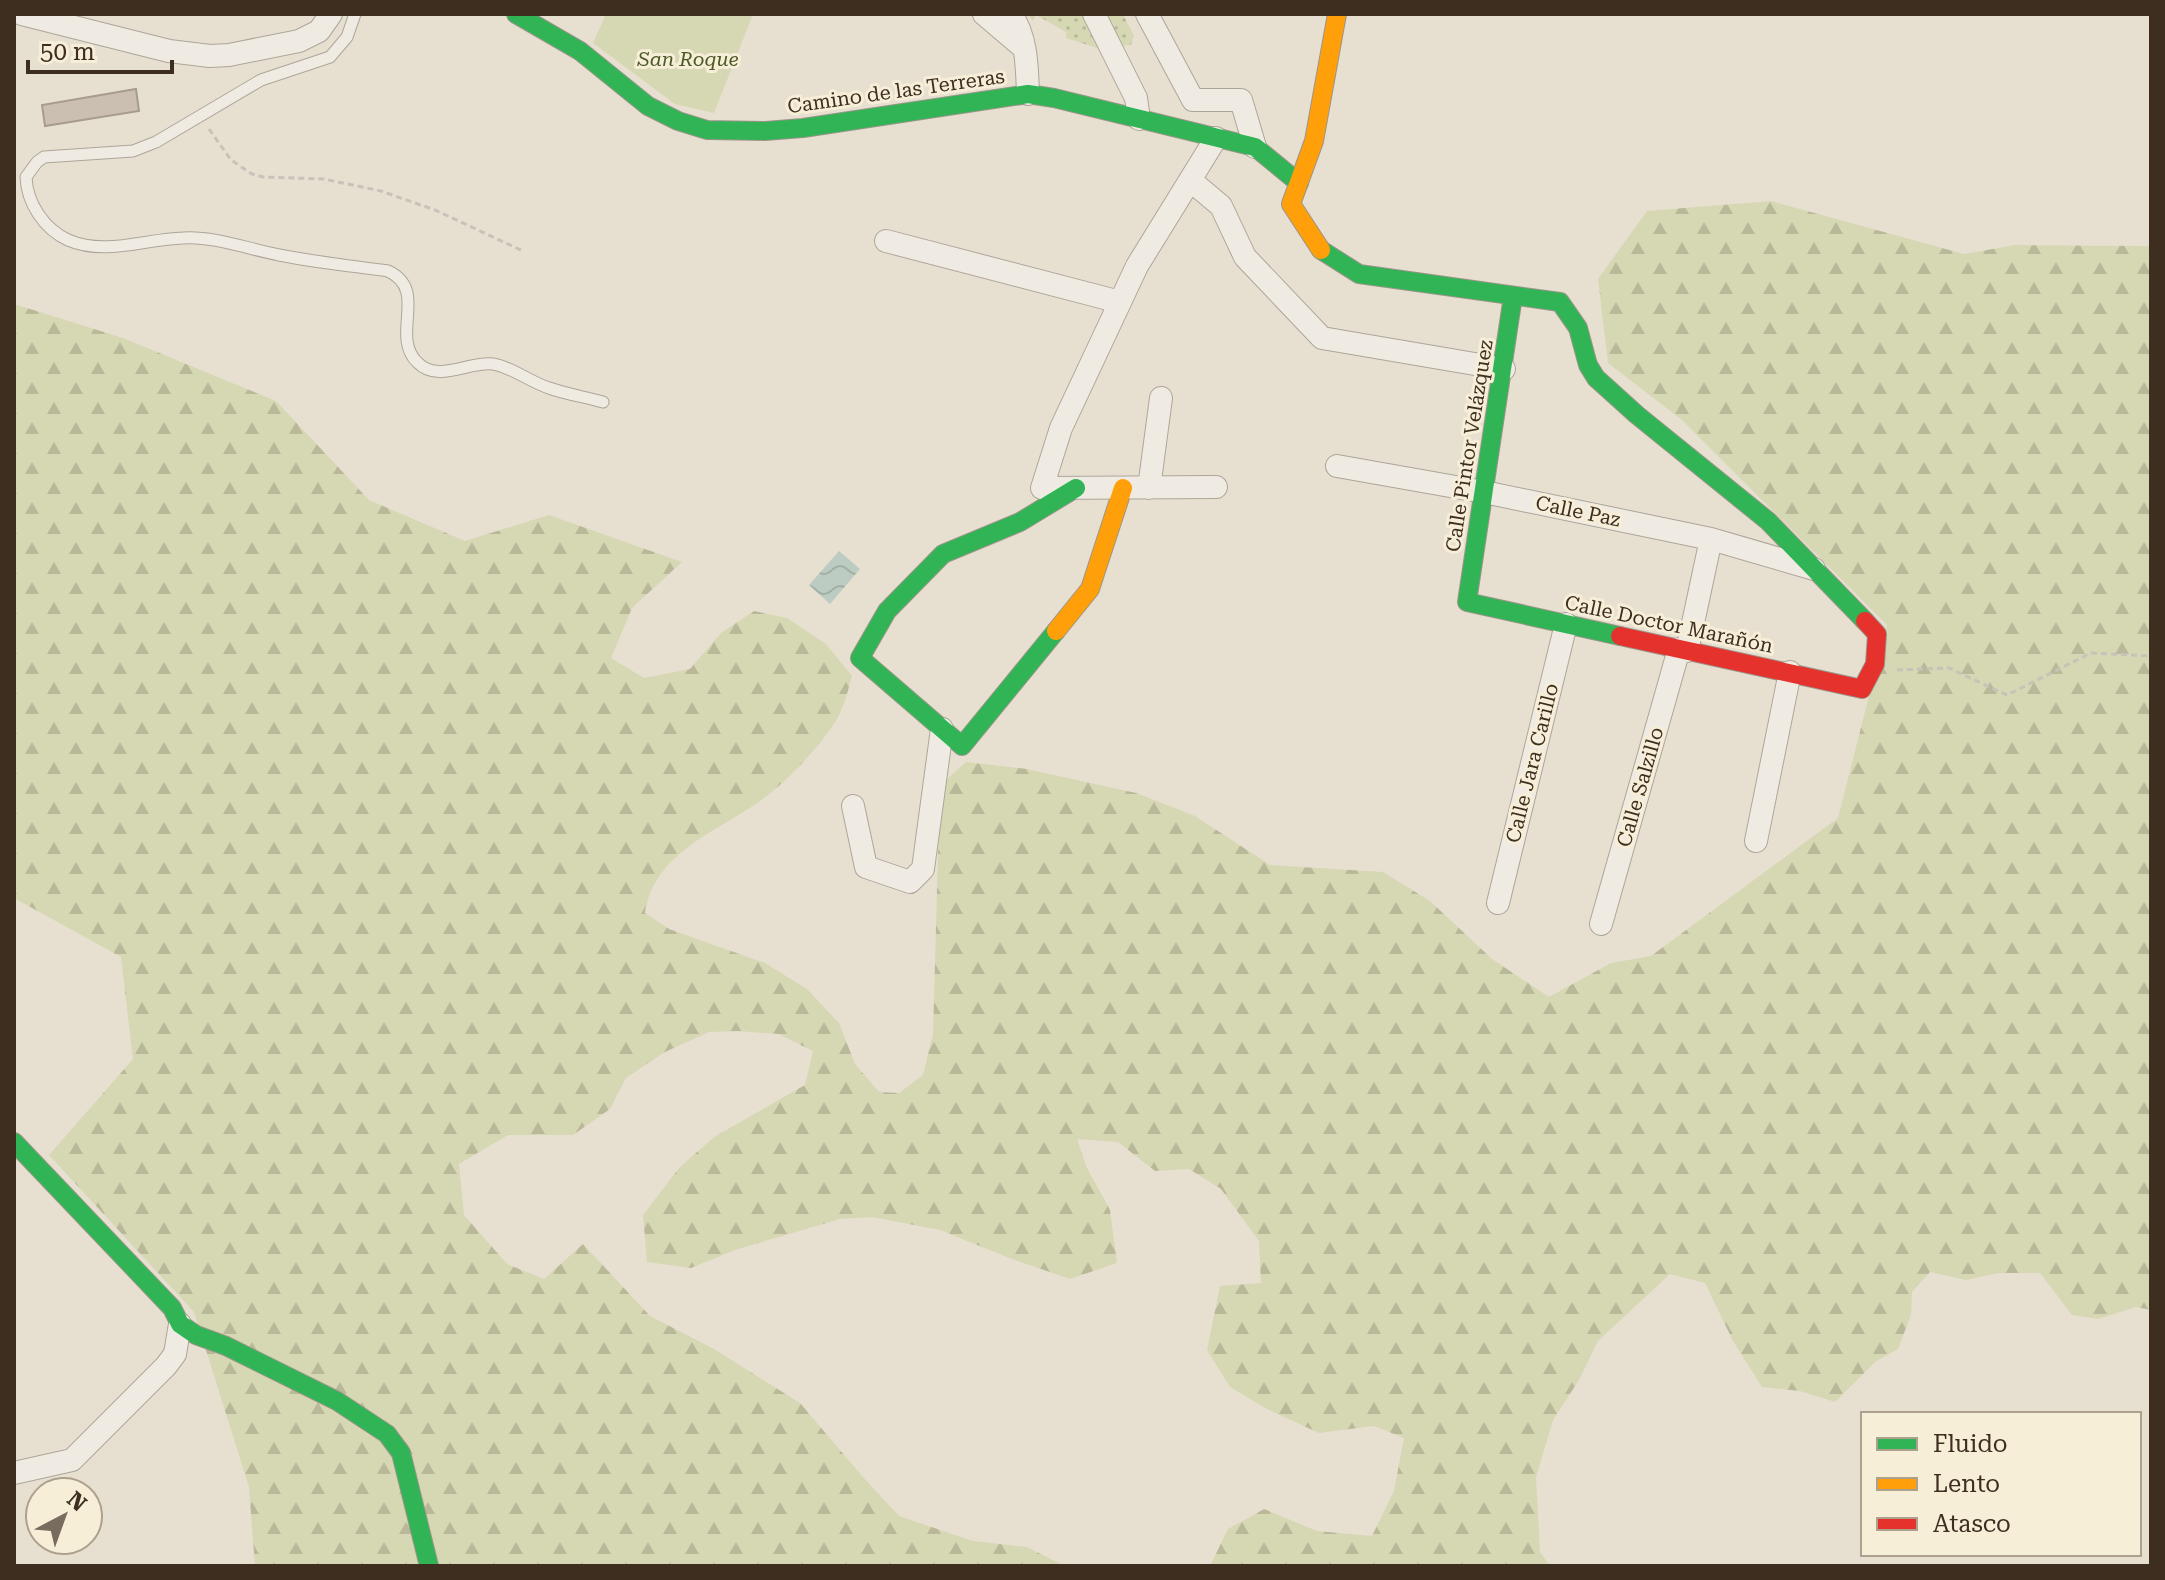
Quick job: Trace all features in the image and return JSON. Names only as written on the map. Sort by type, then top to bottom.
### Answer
[{"type":"street","points":[[22,14],[169,51],[210,56],[243,53],[299,41],[319,31],[331,14]]},
{"type":"street","name":"Camino de las Terreras","points":[[516,14],[580,51],[656,111],[707,130],[803,128],[1028,94],[1255,147],[1299,183]]},
{"type":"street","points":[[984,14],[1024,48]]},
{"type":"street","points":[[1011,14],[1024,48],[1028,94]]},
{"type":"street","points":[[1094,14],[1136,98],[1139,119]]},
{"type":"street","points":[[1147,14],[1193,100],[1241,100],[1255,147]]},
{"type":"street","points":[[1337,14],[1314,141],[1291,204],[1317,248],[1359,274],[1560,302],[1578,328],[1588,365],[1596,378],[1768,521],[1877,634],[1875,664]]},
{"type":"street","points":[[1216,138],[1137,266],[1061,428],[1042,488],[1216,487]]},
{"type":"street","points":[[1190,180],[1221,206],[1245,257],[1322,338],[1504,369]]},
{"type":"street","points":[[886,241],[1120,302]]},
{"type":"street","name":"Calle Pintor Velázquez","points":[[1467,602],[1513,296]]},
{"type":"street","points":[[1149,488],[1161,398]]},
{"type":"street","name":"Calle Paz","points":[[1337,466],[1484,492],[1711,539],[1815,570]]},
{"type":"street","points":[[1076,488],[1020,522],[943,554],[887,611],[860,658],[962,746],[1090,589],[1123,488]]},
{"type":"street","name":"Calle Salzillo","points":[[1601,924],[1683,650],[1711,539]]},
{"type":"street","name":"Calle Doctor Marañón","points":[[1467,602],[1862,689],[1875,664]]},
{"type":"street","name":"Calle Jara Carillo","points":[[1498,903],[1566,624]]},
{"type":"street","points":[[1756,841],[1790,672]]},
{"type":"street","points":[[853,806],[866,867],[910,882],[923,869],[942,729]]},
{"type":"street","points":[[14,1142],[172,1308],[180,1324],[196,1335],[226,1346],[337,1401],[387,1434],[401,1453],[429,1566]]},
{"type":"street","points":[[14,1473],[72,1460],[166,1366],[175,1354],[180,1324]]},
{"type":"lane","points":[[355,14],[347,37],[330,57],[261,80],[168,136],[133,151],[44,157],[26,177],[29,196],[49,227],[82,245],[110,247],[194,238],[284,256],[388,271],[407,286],[410,295],[406,344],[423,367],[432,372],[489,364],[550,389],[603,402]]},
{"type":"path","points":[[201,116],[225,153],[252,174],[324,179],[381,191],[435,210],[523,251]]},
{"type":"path","points":[[1875,664],[1888,670],[1949,668],[2007,695],[2091,653],[2151,656]]},
{"type":"green space","name":"San Roque","points":[[606,14],[753,14],[714,113],[675,104],[593,43]]},
{"type":"green space","points":[[1028,14],[1123,14],[1134,36],[1131,45],[1097,48],[1066,38],[1066,32],[1036,15],[1033,21]]},
{"type":"green space","points":[[1771,201],[1964,254],[2015,245],[2151,246],[2151,1310],[2136,1307],[2098,1319],[2072,1315],[2040,1273],[1999,1273],[1966,1280],[1930,1272],[1912,1292],[1911,1315],[1898,1349],[1875,1362],[1835,1402],[1800,1391],[1762,1387],[1733,1341],[1705,1283],[1670,1274],[1598,1341],[1579,1380],[1553,1420],[1536,1477],[1540,1552],[1550,1566],[1210,1566],[1228,1529],[1264,1509],[1317,1531],[1372,1536],[1394,1491],[1404,1438],[1374,1426],[1319,1433],[1267,1409],[1230,1387],[1207,1350],[1220,1286],[1261,1283],[1259,1241],[1221,1189],[1189,1169],[1155,1171],[1118,1142],[1077,1139],[1087,1168],[1110,1210],[1117,1263],[1070,1279],[940,1230],[872,1217],[840,1219],[735,1250],[691,1268],[647,1262],[643,1215],[679,1168],[714,1137],[805,1085],[813,1051],[778,1034],[709,1032],[665,1052],[626,1078],[610,1109],[573,1135],[508,1135],[459,1164],[464,1215],[507,1264],[544,1279],[583,1244],[650,1316],[714,1349],[800,1403],[899,1516],[973,1541],[1027,1547],[1065,1566],[255,1566],[249,1487],[194,1312],[49,1155],[133,1059],[121,957],[14,898],[14,304],[123,338],[276,401],[369,500],[465,541],[549,515],[682,562],[632,608],[611,658],[644,678],[690,669],[721,633],[754,611],[787,618],[826,644],[852,676],[843,706],[830,730],[774,790],[675,858],[661,873],[651,891],[645,913],[669,929],[765,963],[807,989],[839,1023],[855,1064],[879,1092],[899,1093],[923,1075],[933,1034],[939,819],[944,782],[966,762],[1027,769],[1136,793],[1195,816],[1270,865],[1383,872],[1430,901],[1492,959],[1549,997],[1611,963],[1651,956],[1838,818],[1887,625],[1682,420],[1608,363],[1598,279],[1647,211]]},
{"type":"water","points":[[839,551],[860,569],[830,604],[809,585]]},
{"type":"building","points":[[136,89],[139,111],[45,126],[42,105]]},
{"type":"traffic: fast","points":[[516,14],[580,51],[648,106],[678,121],[707,130],[803,128],[1028,94],[1255,147],[1299,183]]},
{"type":"traffic: fast","points":[[1321,250],[1359,274],[1560,302],[1578,328],[1588,365],[1596,378],[1768,521],[1865,621]]},
{"type":"traffic: fast","points":[[1513,296],[1467,602],[1620,636]]},
{"type":"traffic: fast","points":[[1056,631],[962,746],[860,658],[887,611],[943,554],[1020,522],[1076,488]]},
{"type":"traffic: fast","points":[[14,1142],[172,1308],[180,1324],[196,1335],[226,1346],[337,1401],[387,1434],[401,1453],[429,1566]]},
{"type":"traffic: slow","points":[[1321,250],[1291,204],[1314,141],[1337,14]]},
{"type":"traffic: slow","points":[[1056,631],[1090,589],[1123,488]]},
{"type":"traffic: jam","points":[[1620,636],[1862,689],[1875,664],[1877,634],[1865,621]]}]
